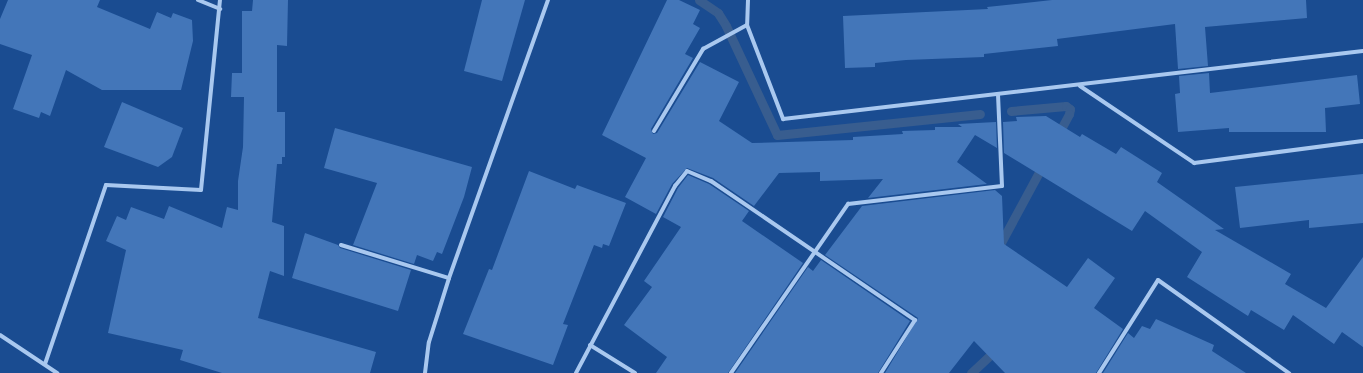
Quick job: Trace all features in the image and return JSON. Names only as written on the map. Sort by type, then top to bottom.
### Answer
[{"type":"street","points":[[198,0],[220,9]]},
{"type":"street","points":[[45,364],[106,185],[201,190],[220,0]]},
{"type":"street","points":[[425,373],[429,342],[449,278],[548,0]]},
{"type":"street","points":[[748,0],[747,25],[783,119],[1080,86],[1363,51]]},
{"type":"street","points":[[654,131],[703,49],[747,25]]},
{"type":"street","points":[[1080,86],[1194,163],[1363,141]]},
{"type":"street","points":[[731,373],[848,204],[1002,186],[998,94]]},
{"type":"street","points":[[576,373],[675,186],[687,171],[710,181],[813,253],[915,320],[880,373]]},
{"type":"street","points":[[341,245],[449,278]]},
{"type":"street","points":[[1099,373],[1158,280],[1289,373]]},
{"type":"street","points":[[0,335],[57,373]]},
{"type":"street","points":[[590,345],[635,373]]},
{"type":"building","points":[[8,0],[100,0],[97,7],[150,29],[157,12],[171,18],[173,13],[192,20],[193,41],[181,90],[102,90],[66,70],[50,116],[41,112],[39,118],[13,109],[32,55],[0,44],[0,19]]},
{"type":"building","points":[[253,0],[288,0],[287,46],[277,45],[277,112],[285,112],[285,157],[282,157],[282,164],[277,164],[272,222],[284,226],[284,276],[270,271],[258,318],[376,352],[370,373],[222,373],[180,360],[183,350],[108,333],[126,250],[106,241],[117,216],[126,220],[131,207],[164,219],[169,206],[222,228],[227,207],[238,210],[238,181],[243,147],[244,97],[231,97],[232,73],[242,73],[242,11],[252,11]]},
{"type":"building","points":[[482,0],[525,0],[502,81],[464,71]]},
{"type":"building","points":[[667,0],[679,0],[700,10],[693,24],[700,28],[685,54],[693,58],[651,129],[653,134],[657,133],[700,62],[739,82],[719,121],[752,143],[853,140],[853,137],[903,134],[902,131],[935,130],[935,127],[962,127],[958,124],[996,122],[997,148],[975,135],[957,162],[987,184],[868,198],[883,179],[820,181],[820,172],[779,173],[754,206],[713,178],[687,168],[672,184],[656,214],[625,197],[646,158],[602,135]]},
{"type":"building","points":[[1052,0],[1306,0],[1307,18],[1205,27],[1208,66],[1178,69],[1175,24],[1057,39],[1058,46],[984,54],[984,57],[906,60],[875,63],[875,67],[845,68],[843,16],[988,9],[987,7]]},
{"type":"building","points":[[1209,73],[1210,93],[1357,75],[1360,104],[1325,108],[1326,132],[1229,132],[1229,128],[1178,132],[1175,94],[1180,93],[1179,76]]},
{"type":"building","points":[[122,102],[183,128],[172,157],[158,167],[104,147]]},
{"type":"building","points":[[1046,116],[1080,137],[1082,134],[1116,154],[1121,147],[1162,173],[1157,182],[1224,229],[1215,230],[1291,274],[1285,284],[1326,308],[1363,257],[1363,347],[1342,332],[1334,344],[1293,315],[1284,330],[1251,310],[1248,316],[1187,277],[1202,252],[1145,211],[1132,231],[1004,153],[1003,122],[1017,121],[1016,117]]},
{"type":"building","points":[[335,128],[472,167],[464,197],[442,254],[437,252],[433,261],[417,255],[414,264],[353,245],[377,183],[324,168]]},
{"type":"building","points":[[529,171],[575,189],[577,185],[626,203],[609,246],[603,244],[602,248],[594,245],[563,324],[568,325],[553,365],[463,334],[489,269],[492,270]]},
{"type":"building","points":[[1363,174],[1363,223],[1309,228],[1309,220],[1240,228],[1235,187]]},
{"type":"building","points":[[688,175],[709,184],[749,211],[742,221],[803,263],[728,373],[656,373],[667,357],[624,325],[652,287],[644,281],[681,227],[663,217],[678,188]]},
{"type":"building","points":[[995,190],[1002,196],[1004,244],[1067,287],[1088,258],[1115,278],[1094,308],[1123,329],[1096,373],[1005,373],[974,341],[949,373],[885,373],[918,318],[825,255],[862,206]]},
{"type":"building","points":[[305,233],[338,245],[340,248],[411,270],[398,311],[292,278]]},
{"type":"building","points":[[821,260],[910,321],[878,373],[735,373],[808,267],[813,271]]},
{"type":"building","points":[[1156,319],[1214,345],[1212,351],[1246,373],[1103,373],[1128,333],[1134,338],[1142,326],[1150,329]]},
{"type":"waterway","points":[[699,0],[718,13],[726,26],[777,135],[980,114]]},
{"type":"waterway","points":[[1011,111],[1066,106],[1070,109],[1069,114],[1057,137]]},
{"type":"waterway","points":[[998,248],[1044,163]]},
{"type":"waterway","points":[[971,373],[996,350],[995,348]]}]
